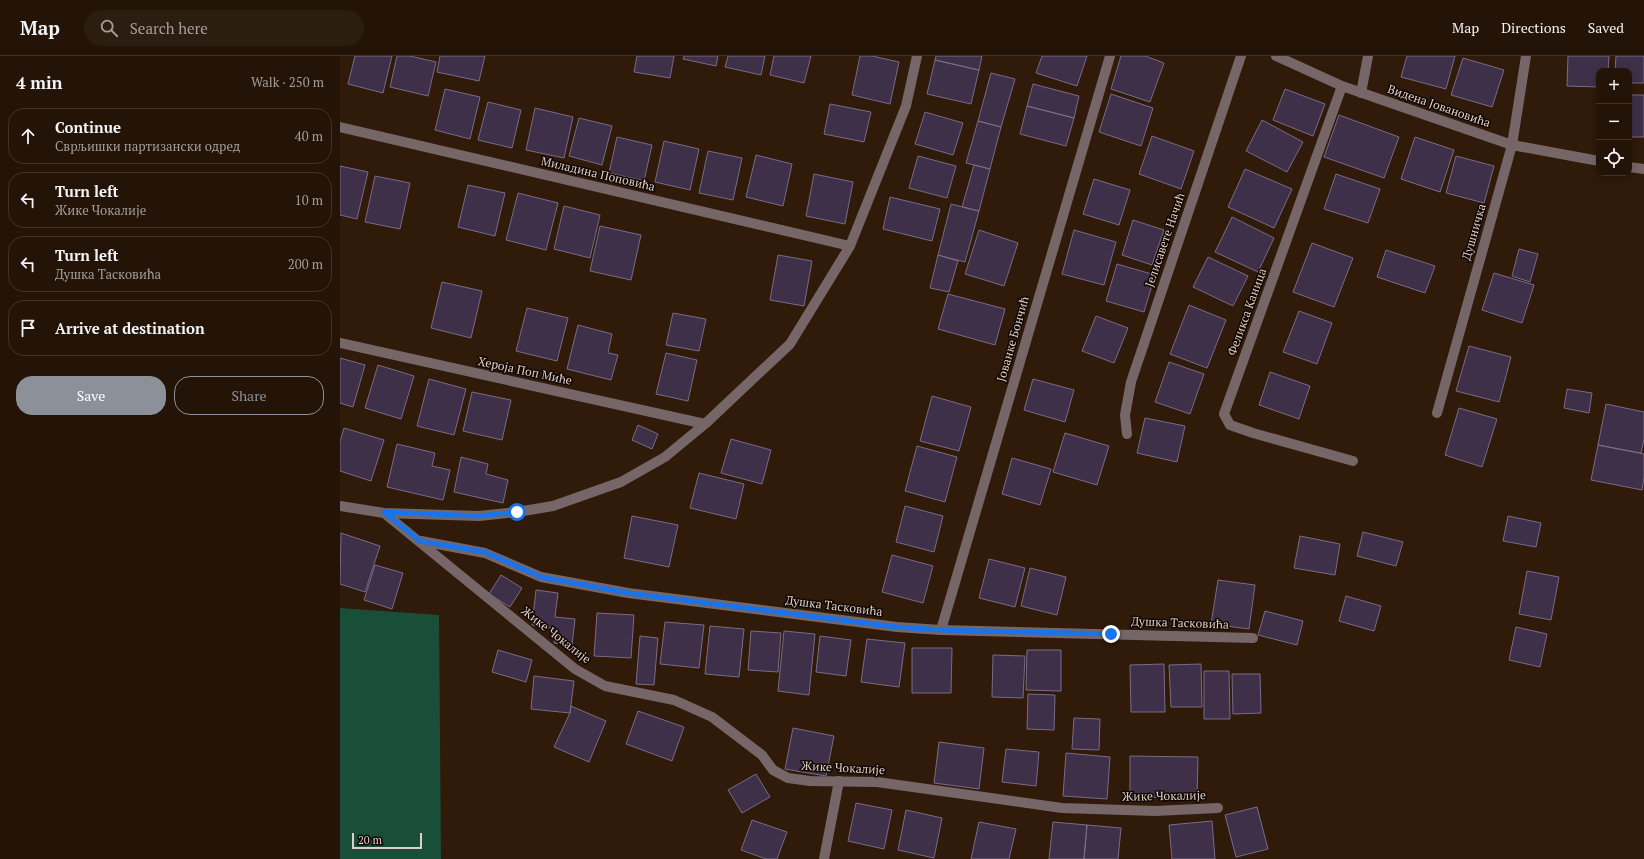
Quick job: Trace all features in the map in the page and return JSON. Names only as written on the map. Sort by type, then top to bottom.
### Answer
[{"type":"street","points":[[340,506],[384,512],[479,516],[552,506],[621,482],[664,457],[705,424],[790,344],[850,246],[906,106],[917,56]]},
{"type":"street","name":"Јованке Бончић","points":[[941,630],[1110,56]]},
{"type":"street","name":"Јелисавете Начић","points":[[1127,434],[1125,416],[1131,382],[1241,56]]},
{"type":"street","name":"Видена Јовановића","points":[[1276,56],[1342,86],[1512,145],[1596,160]]},
{"type":"street","points":[[1362,93],[1368,56]]},
{"type":"street","name":"Душничка","points":[[1437,413],[1512,145],[1526,56]]},
{"type":"street","name":"Феликса Каница","points":[[1342,86],[1224,414],[1230,425],[1253,433],[1353,461]]},
{"type":"street","name":"Миладина Поповића","points":[[340,127],[850,246]]},
{"type":"street","points":[[1632,168],[1644,170]]},
{"type":"street","name":"Хероја Поп Миће","points":[[340,344],[705,424]]},
{"type":"street","name":"Жике Чокалије","points":[[384,512],[575,669],[605,686],[674,700],[712,717],[762,755],[773,770],[788,778],[877,782],[1062,808],[1155,812],[1218,808]]},
{"type":"street","name":"Душка Тасковића","points":[[420,541],[485,552],[541,577],[628,593],[897,627],[941,630],[1253,638]]},
{"type":"street","points":[[824,859],[839,781]]},
{"type":"green space","points":[[340,608],[439,615],[441,859],[340,859]]},
{"type":"building","points":[[355,56],[392,56],[383,93],[348,84]]},
{"type":"building","points":[[397,56],[410,56],[436,62],[428,96],[390,87]]},
{"type":"building","points":[[440,56],[485,56],[479,81],[437,72]]},
{"type":"building","points":[[637,56],[674,56],[670,78],[634,72]]},
{"type":"building","points":[[684,56],[718,56],[716,66],[683,59]]},
{"type":"building","points":[[728,56],[765,56],[761,75],[725,67]]},
{"type":"building","points":[[774,56],[811,56],[804,83],[770,75]]},
{"type":"building","points":[[860,56],[872,56],[899,62],[890,104],[852,95]]},
{"type":"building","points":[[936,56],[982,56],[979,70],[935,60]]},
{"type":"building","points":[[1042,56],[1087,56],[1077,86],[1036,73]]},
{"type":"building","points":[[1121,56],[1145,56],[1164,63],[1150,102],[1111,89]]},
{"type":"building","points":[[1407,56],[1455,56],[1446,89],[1401,77]]},
{"type":"building","points":[[1568,56],[1609,56],[1608,68],[1596,68],[1596,87],[1567,86]]},
{"type":"building","points":[[1616,56],[1644,56],[1644,83],[1632,83],[1632,68],[1615,68]]},
{"type":"building","points":[[1463,58],[1504,70],[1492,107],[1451,95]]},
{"type":"building","points":[[935,60],[979,70],[971,104],[927,94]]},
{"type":"building","points":[[991,73],[1015,79],[1001,127],[978,121]]},
{"type":"building","points":[[1033,84],[1079,96],[1074,118],[1027,106]]},
{"type":"building","points":[[445,89],[480,97],[470,139],[435,130]]},
{"type":"building","points":[[1285,89],[1325,104],[1313,136],[1273,120]]},
{"type":"building","points":[[1111,94],[1153,108],[1141,146],[1099,132]]},
{"type":"building","points":[[1632,95],[1644,95],[1644,137],[1632,137]]},
{"type":"building","points":[[488,102],[521,110],[512,148],[478,140]]},
{"type":"building","points":[[830,104],[871,112],[864,142],[824,134]]},
{"type":"building","points":[[1027,106],[1074,118],[1066,146],[1020,134]]},
{"type":"building","points":[[535,108],[573,117],[564,158],[526,150]]},
{"type":"building","points":[[925,112],[963,123],[953,155],[915,144]]},
{"type":"building","points":[[1339,115],[1399,137],[1384,178],[1324,157]]},
{"type":"building","points":[[579,118],[612,126],[602,165],[569,156]]},
{"type":"building","points":[[1262,120],[1303,142],[1287,172],[1246,151]]},
{"type":"building","points":[[978,121],[1001,127],[990,169],[966,163]]},
{"type":"building","points":[[1152,136],[1194,151],[1181,189],[1139,174]]},
{"type":"building","points":[[617,137],[652,145],[644,181],[609,173]]},
{"type":"building","points":[[1415,137],[1454,150],[1440,192],[1401,179]]},
{"type":"building","points":[[664,141],[699,149],[690,190],[655,182]]},
{"type":"building","points":[[708,151],[742,158],[733,200],[699,193]]},
{"type":"building","points":[[756,155],[792,164],[783,206],[746,197]]},
{"type":"building","points":[[918,156],[956,166],[947,198],[909,188]]},
{"type":"building","points":[[1456,156],[1494,166],[1484,203],[1446,193]]},
{"type":"building","points":[[974,165],[990,169],[979,211],[962,207]]},
{"type":"building","points":[[340,166],[368,172],[357,219],[340,215]]},
{"type":"building","points":[[1245,169],[1292,189],[1274,228],[1228,207]]},
{"type":"building","points":[[814,174],[853,182],[845,224],[806,216]]},
{"type":"building","points":[[1336,174],[1380,189],[1368,223],[1324,209]]},
{"type":"building","points":[[375,176],[410,183],[400,229],[365,222]]},
{"type":"building","points":[[1094,179],[1130,190],[1119,225],[1083,214]]},
{"type":"building","points":[[468,185],[505,193],[495,236],[458,227]]},
{"type":"building","points":[[518,193],[558,203],[546,250],[506,240]]},
{"type":"building","points":[[890,197],[940,209],[932,241],[883,229]]},
{"type":"building","points":[[951,204],[979,211],[965,262],[938,255]]},
{"type":"building","points":[[564,206],[600,215],[590,258],[554,249]]},
{"type":"building","points":[[1232,217],[1274,238],[1258,272],[1215,252]]},
{"type":"building","points":[[1133,220],[1164,230],[1152,265],[1122,255]]},
{"type":"building","points":[[600,226],[641,235],[631,280],[590,271]]},
{"type":"building","points":[[979,230],[1018,243],[1004,286],[965,274]]},
{"type":"building","points":[[1074,230],[1116,242],[1104,285],[1062,274]]},
{"type":"building","points":[[1312,243],[1353,258],[1334,307],[1293,292]]},
{"type":"building","points":[[1519,249],[1538,254],[1530,282],[1512,276]]},
{"type":"building","points":[[1386,250],[1435,266],[1425,293],[1377,277]]},
{"type":"building","points":[[778,255],[812,261],[804,306],[770,300]]},
{"type":"building","points":[[938,255],[958,261],[949,292],[930,288]]},
{"type":"building","points":[[1208,257],[1248,276],[1233,306],[1193,287]]},
{"type":"building","points":[[1117,264],[1155,275],[1144,312],[1106,301]]},
{"type":"building","points":[[1494,273],[1534,285],[1522,323],[1482,310]]},
{"type":"building","points":[[442,282],[482,291],[471,338],[431,328]]},
{"type":"building","points":[[948,294],[1005,309],[995,345],[938,329]]},
{"type":"building","points":[[1189,305],[1226,320],[1207,368],[1170,354]]},
{"type":"building","points":[[527,308],[568,318],[557,361],[516,351]]},
{"type":"building","points":[[1299,311],[1332,323],[1317,364],[1283,352]]},
{"type":"building","points":[[673,313],[706,319],[699,351],[666,345]]},
{"type":"building","points":[[1096,316],[1128,328],[1114,363],[1082,351]]},
{"type":"building","points":[[578,325],[612,334],[608,353],[618,355],[611,380],[567,369]]},
{"type":"building","points":[[1469,346],[1511,357],[1499,402],[1456,391]]},
{"type":"building","points":[[666,353],[697,360],[688,401],[656,394]]},
{"type":"building","points":[[340,358],[365,365],[353,407],[340,403]]},
{"type":"building","points":[[1169,362],[1204,374],[1190,414],[1155,402]]},
{"type":"building","points":[[378,365],[414,376],[401,419],[365,408]]},
{"type":"building","points":[[1270,372],[1310,386],[1299,419],[1259,405]]},
{"type":"building","points":[[429,379],[466,389],[454,435],[417,426]]},
{"type":"building","points":[[1033,379],[1074,390],[1065,422],[1024,410]]},
{"type":"building","points":[[1567,389],[1592,393],[1589,413],[1564,408]]},
{"type":"building","points":[[472,392],[511,400],[502,440],[463,431]]},
{"type":"building","points":[[932,396],[971,407],[959,451],[920,441]]},
{"type":"building","points":[[1606,404],[1644,412],[1644,439],[1641,453],[1598,445]]},
{"type":"building","points":[[1459,408],[1497,419],[1482,467],[1445,455]]},
{"type":"building","points":[[1145,418],[1185,426],[1177,462],[1137,453]]},
{"type":"building","points":[[638,425],[658,434],[652,449],[632,440]]},
{"type":"building","points":[[344,428],[384,440],[371,481],[340,471],[340,442]]},
{"type":"building","points":[[1065,433],[1109,446],[1097,485],[1053,472]]},
{"type":"building","points":[[731,439],[771,450],[762,484],[721,473]]},
{"type":"building","points":[[397,444],[435,453],[432,466],[450,470],[443,500],[387,487]]},
{"type":"building","points":[[1598,445],[1644,454],[1644,477],[1642,490],[1591,480]]},
{"type":"building","points":[[917,446],[957,457],[945,502],[905,491]]},
{"type":"building","points":[[461,457],[488,464],[486,474],[508,480],[503,503],[454,492]]},
{"type":"building","points":[[1012,458],[1051,469],[1040,505],[1002,494]]},
{"type":"building","points":[[699,473],[744,484],[736,519],[690,508]]},
{"type":"building","points":[[905,506],[943,516],[934,552],[896,542]]},
{"type":"building","points":[[632,516],[678,525],[669,567],[624,558]]},
{"type":"building","points":[[1508,516],[1541,523],[1536,547],[1503,541]]},
{"type":"building","points":[[1363,532],[1403,542],[1396,566],[1357,556]]},
{"type":"building","points":[[341,533],[380,546],[365,592],[340,584]]},
{"type":"building","points":[[1300,536],[1340,544],[1335,575],[1294,568]]},
{"type":"building","points":[[892,555],[933,566],[923,603],[882,592]]},
{"type":"building","points":[[989,559],[1025,568],[1015,607],[979,598]]},
{"type":"building","points":[[375,565],[403,573],[392,609],[364,600]]},
{"type":"building","points":[[1030,568],[1066,577],[1057,615],[1021,606]]},
{"type":"building","points":[[1527,571],[1559,577],[1551,620],[1519,614]]},
{"type":"building","points":[[501,575],[522,588],[510,607],[489,594]]},
{"type":"building","points":[[1218,580],[1255,585],[1249,629],[1211,624]]},
{"type":"building","points":[[536,590],[558,593],[555,617],[575,619],[572,645],[554,643],[556,629],[532,625]]},
{"type":"building","points":[[1346,596],[1381,606],[1374,631],[1339,621]]},
{"type":"building","points":[[1265,611],[1303,621],[1297,645],[1258,635]]},
{"type":"building","points":[[597,613],[634,615],[631,658],[594,656]]},
{"type":"building","points":[[665,622],[704,625],[699,668],[660,664]]},
{"type":"building","points":[[710,626],[744,629],[739,677],[705,674]]},
{"type":"building","points":[[1516,627],[1547,634],[1540,667],[1509,660]]},
{"type":"building","points":[[751,631],[781,633],[778,672],[748,670]]},
{"type":"building","points":[[784,631],[815,634],[809,695],[778,691]]},
{"type":"building","points":[[640,636],[658,638],[654,685],[636,684]]},
{"type":"building","points":[[820,636],[851,640],[846,676],[816,672]]},
{"type":"building","points":[[867,639],[905,643],[899,687],[861,682]]},
{"type":"building","points":[[912,648],[952,648],[951,693],[912,693]]},
{"type":"building","points":[[498,650],[532,660],[526,682],[492,672]]},
{"type":"building","points":[[1027,650],[1061,650],[1061,691],[1026,690]]},
{"type":"building","points":[[993,655],[1025,656],[1023,698],[992,697]]},
{"type":"building","points":[[1164,664],[1165,712],[1131,712],[1130,665]]},
{"type":"building","points":[[1201,664],[1202,707],[1171,707],[1169,665]]},
{"type":"building","points":[[1204,671],[1229,671],[1230,719],[1204,719]]},
{"type":"building","points":[[1232,674],[1260,674],[1261,713],[1233,714]]},
{"type":"building","points":[[534,676],[574,681],[570,713],[531,709]]},
{"type":"building","points":[[1028,694],[1055,695],[1054,730],[1027,729]]},
{"type":"building","points":[[571,706],[606,721],[589,762],[554,747],[570,713]]},
{"type":"building","points":[[638,711],[684,727],[672,761],[626,744]]},
{"type":"building","points":[[1074,718],[1100,719],[1099,750],[1072,749]]},
{"type":"building","points":[[793,728],[834,736],[826,776],[785,769]]},
{"type":"building","points":[[939,742],[984,748],[979,789],[934,783]]},
{"type":"building","points":[[1006,749],[1039,752],[1036,786],[1002,782]]},
{"type":"building","points":[[1066,753],[1110,757],[1107,799],[1063,796]]},
{"type":"building","points":[[1130,756],[1198,757],[1197,798],[1130,797]]},
{"type":"building","points":[[756,774],[770,797],[742,813],[728,790]]},
{"type":"building","points":[[856,803],[892,810],[884,849],[848,841]]},
{"type":"building","points":[[1257,807],[1268,849],[1236,857],[1225,815]]},
{"type":"building","points":[[906,810],[942,818],[934,858],[898,850]]},
{"type":"building","points":[[752,820],[787,832],[777,859],[766,859],[741,850]]},
{"type":"building","points":[[1212,821],[1215,859],[1172,859],[1169,825]]},
{"type":"building","points":[[979,822],[1016,829],[1009,859],[971,859]]},
{"type":"building","points":[[1053,822],[1087,825],[1084,859],[1049,859]]},
{"type":"building","points":[[1087,825],[1121,828],[1118,859],[1084,859]]},
{"type":"route","points":[[517,512],[479,516],[384,512],[420,541],[485,552],[541,577],[628,593],[897,627],[941,630],[1111,634]]}]
